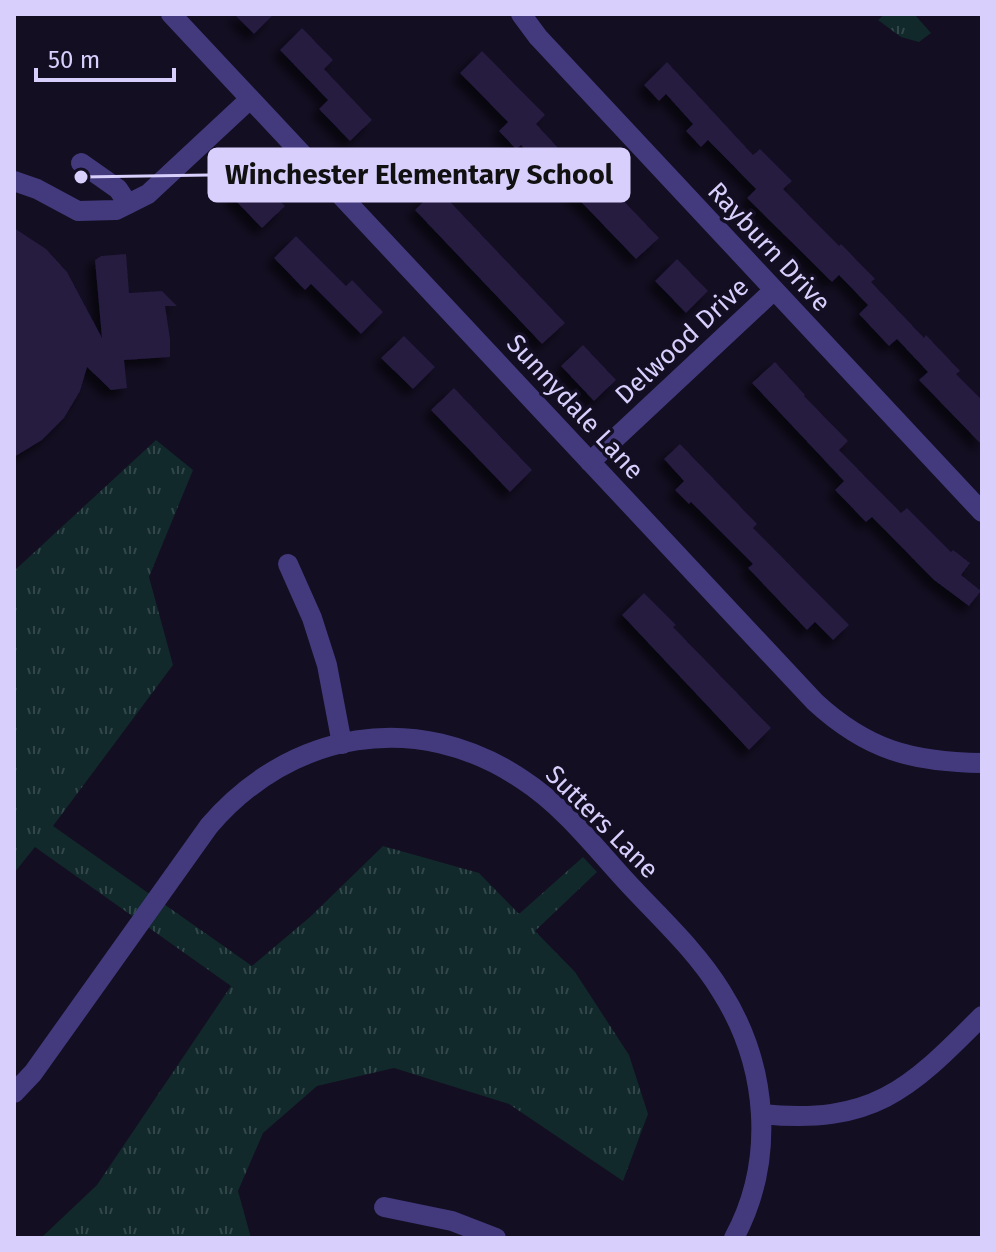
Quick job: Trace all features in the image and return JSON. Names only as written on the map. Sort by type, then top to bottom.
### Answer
[{"type":"street","name":"Sunnydale Lane","points":[[171,14],[835,721],[857,736],[894,753],[934,762],[982,763]]},
{"type":"street","name":"Rayburn Drive","points":[[521,14],[538,37],[982,512]]},
{"type":"street","points":[[14,181],[37,189],[78,211],[116,210],[148,194],[250,99]]},
{"type":"street","points":[[81,163],[118,189],[128,204]]},
{"type":"street","name":"Delwood Drive","points":[[590,462],[774,290]]},
{"type":"street","points":[[288,564],[312,618],[327,665],[342,744]]},
{"type":"street","name":"Sutters Lane","points":[[14,1093],[33,1073],[209,826],[227,805],[253,783],[281,765],[312,751],[342,744],[392,737],[446,744],[498,764],[547,798],[691,951],[736,1015],[758,1081],[762,1141],[752,1197],[734,1238]]},
{"type":"street","points":[[761,1114],[818,1116],[878,1102],[923,1075],[982,1016]]},
{"type":"street","points":[[384,1207],[452,1221],[496,1238]]},
{"type":"green space","points":[[885,14],[914,14],[931,33],[919,42],[901,37],[878,20]]},
{"type":"green space","points":[[156,440],[193,470],[149,577],[173,665],[53,826],[252,966],[310,917],[383,846],[479,873],[519,914],[583,857],[597,872],[535,931],[575,972],[629,1055],[648,1114],[623,1181],[509,1104],[394,1068],[317,1086],[263,1133],[238,1191],[251,1238],[41,1238],[97,1185],[231,986],[35,847],[14,873],[14,571]]},
{"type":"building","points":[[234,14],[274,14],[254,34]]},
{"type":"building","points":[[302,28],[333,60],[324,69],[372,120],[350,141],[319,109],[328,100],[280,50]]},
{"type":"building","points":[[482,51],[545,115],[536,124],[571,162],[579,154],[659,238],[636,259],[539,158],[536,161],[521,145],[516,149],[499,131],[508,122],[460,73]]},
{"type":"building","points":[[667,62],[753,155],[760,149],[792,181],[783,189],[839,246],[841,244],[875,279],[871,282],[960,371],[956,374],[982,400],[982,445],[919,380],[928,372],[897,339],[889,346],[859,314],[868,305],[839,275],[832,282],[747,198],[756,189],[708,140],[701,147],[686,131],[693,124],[666,94],[659,101],[644,85]]},
{"type":"building","points":[[253,174],[285,206],[262,228],[231,196]]},
{"type":"building","points":[[437,188],[565,323],[542,344],[415,210]]},
{"type":"building","points":[[14,228],[46,249],[67,272],[102,338],[95,260],[101,256],[126,254],[129,293],[162,291],[177,306],[165,306],[170,357],[124,360],[127,388],[111,390],[87,367],[80,391],[64,418],[42,440],[14,457]]},
{"type":"building","points":[[296,236],[346,286],[352,280],[383,312],[361,334],[311,284],[305,290],[274,258]]},
{"type":"building","points":[[677,259],[708,291],[686,313],[655,281]]},
{"type":"building","points":[[404,336],[435,367],[413,389],[381,358]]},
{"type":"building","points":[[583,345],[616,380],[594,401],[561,366]]},
{"type":"building","points":[[775,362],[848,441],[839,450],[901,513],[907,508],[951,552],[953,550],[970,563],[961,575],[981,591],[969,606],[934,580],[872,517],[866,522],[835,490],[844,481],[752,383]]},
{"type":"building","points":[[454,388],[532,470],[510,492],[431,410]]},
{"type":"building","points":[[680,444],[757,524],[753,528],[849,625],[833,640],[815,622],[807,630],[748,568],[753,564],[675,490],[684,481],[664,459]]},
{"type":"building","points":[[644,593],[771,728],[749,750],[622,615]]},
{"type":"place","name":"Winchester Elementary School","points":[[81,177]]}]
